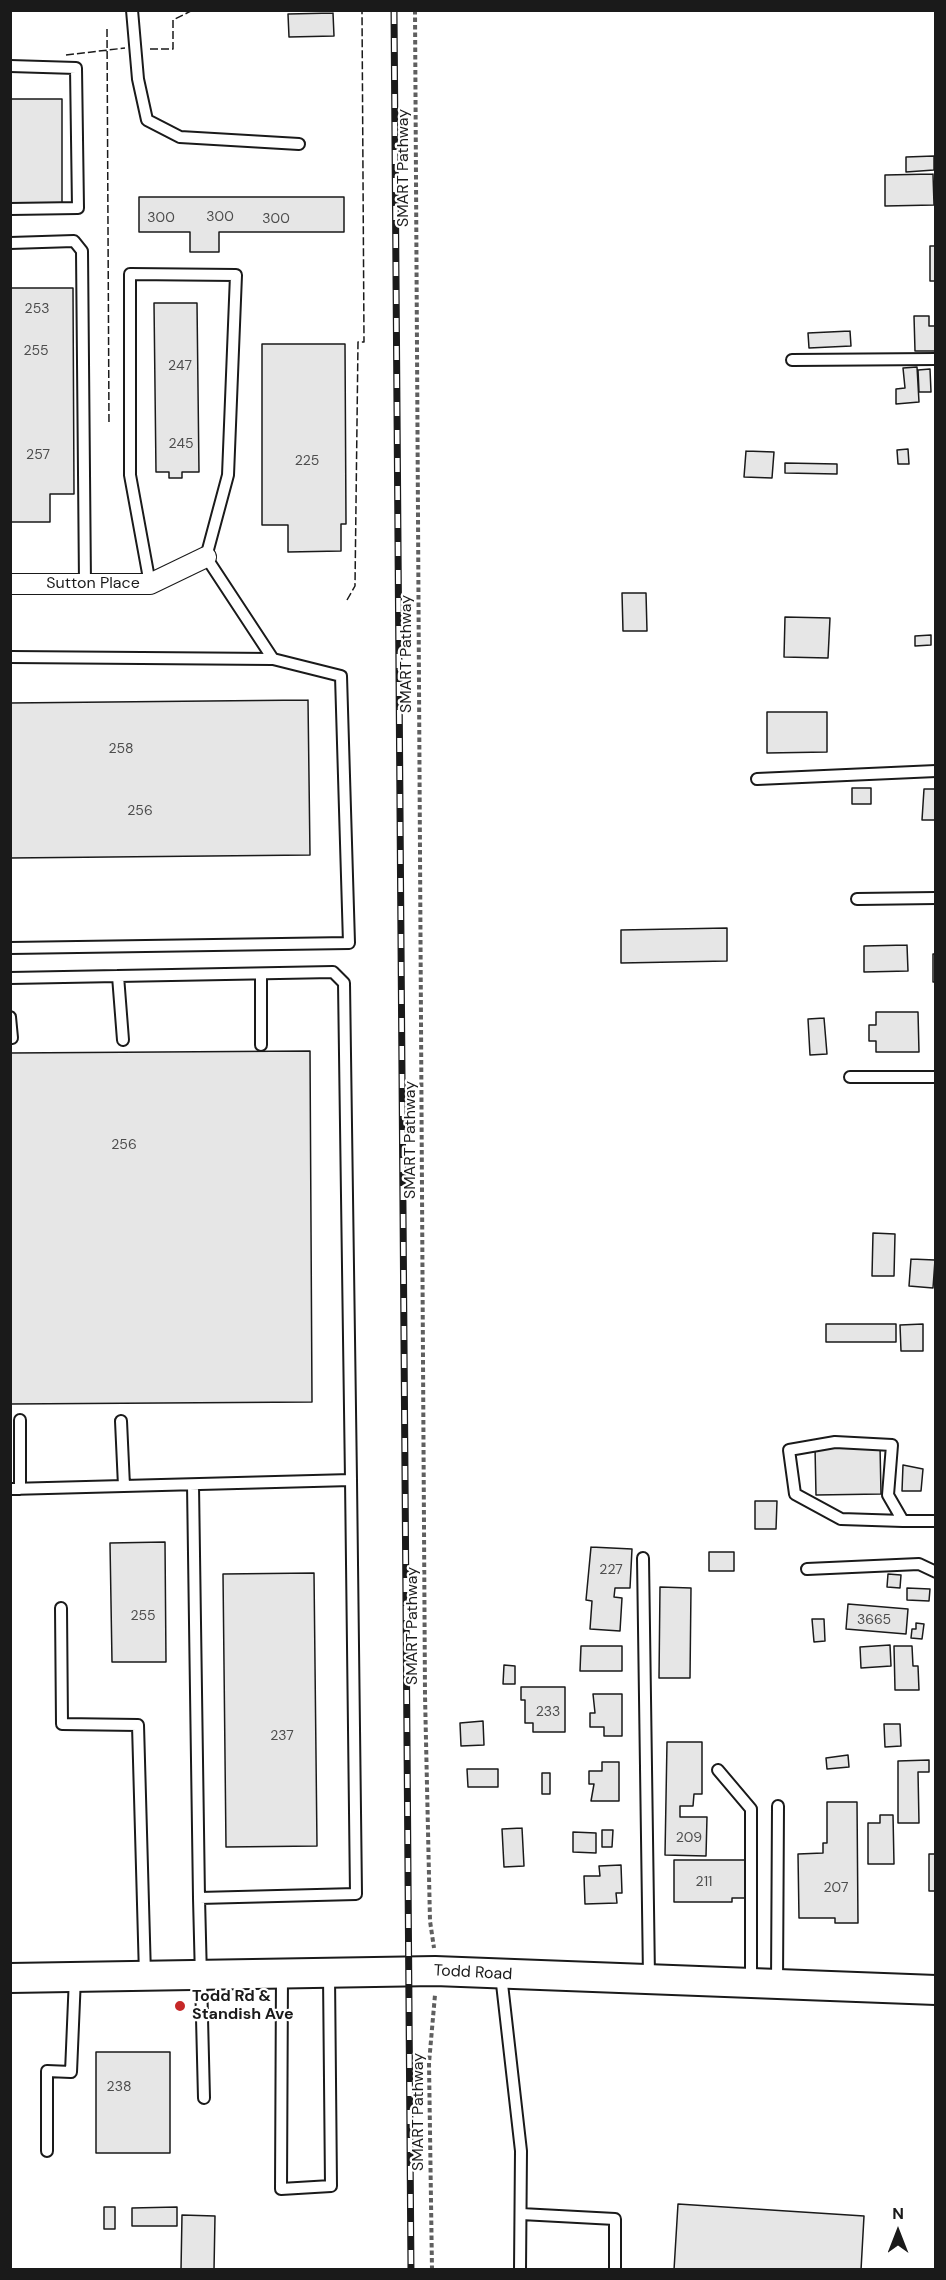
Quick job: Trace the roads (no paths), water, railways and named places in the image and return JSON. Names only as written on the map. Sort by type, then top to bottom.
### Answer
[{"type":"main road","name":"Todd Road","points":[[10,1978],[435,1971],[936,1990]]},
{"type":"street","name":"Sutton Place","points":[[10,584],[150,584],[206,557]]},
{"type":"lane","points":[[132,10],[138,79],[147,120],[180,137],[299,144]]},
{"type":"lane","points":[[10,66],[75,68],[78,208],[10,209]]},
{"type":"lane","points":[[10,243],[74,241],[82,251],[85,584]]},
{"type":"lane","points":[[150,584],[130,476],[130,274],[236,275],[228,475],[206,557],[273,659]]},
{"type":"lane","points":[[792,360],[936,359]]},
{"type":"lane","points":[[10,657],[273,659],[341,676],[349,943],[10,948]]},
{"type":"lane","points":[[757,779],[936,771]]},
{"type":"lane","points":[[857,899],[936,898]]},
{"type":"lane","points":[[10,978],[333,972],[344,983],[356,1894],[200,1898]]},
{"type":"lane","points":[[261,974],[261,1045]]},
{"type":"lane","points":[[118,976],[123,1040]]},
{"type":"lane","points":[[10,1017],[12,1038]]},
{"type":"lane","points":[[850,1077],[936,1077]]},
{"type":"lane","points":[[20,1420],[15,1489],[351,1480]]},
{"type":"lane","points":[[121,1421],[124,1486]]},
{"type":"lane","points":[[903,1521],[888,1495],[892,1446],[836,1442],[789,1450],[795,1494],[841,1519],[903,1521],[936,1521]]},
{"type":"lane","points":[[193,1485],[204,2098]]},
{"type":"lane","points":[[643,1558],[649,1980]]},
{"type":"lane","points":[[807,1569],[919,1564],[936,1572]]},
{"type":"lane","points":[[61,1608],[62,1724],[138,1725],[145,1976]]},
{"type":"lane","points":[[718,1770],[751,1809],[764,1984]]},
{"type":"lane","points":[[764,1984],[778,1806]]},
{"type":"lane","points":[[282,1974],[281,2189],[331,2186],[329,1972]]},
{"type":"lane","points":[[501,1975],[521,2151],[520,2270]]},
{"type":"lane","points":[[47,2151],[47,2072],[71,2072],[75,1977]]},
{"type":"lane","points":[[521,2214],[615,2219],[615,2270]]},
{"type":"railway","points":[[394,10],[411,2270]]},
{"type":"place","name":"Todd Rd & Standish Ave","points":[[180,2006]]}]
